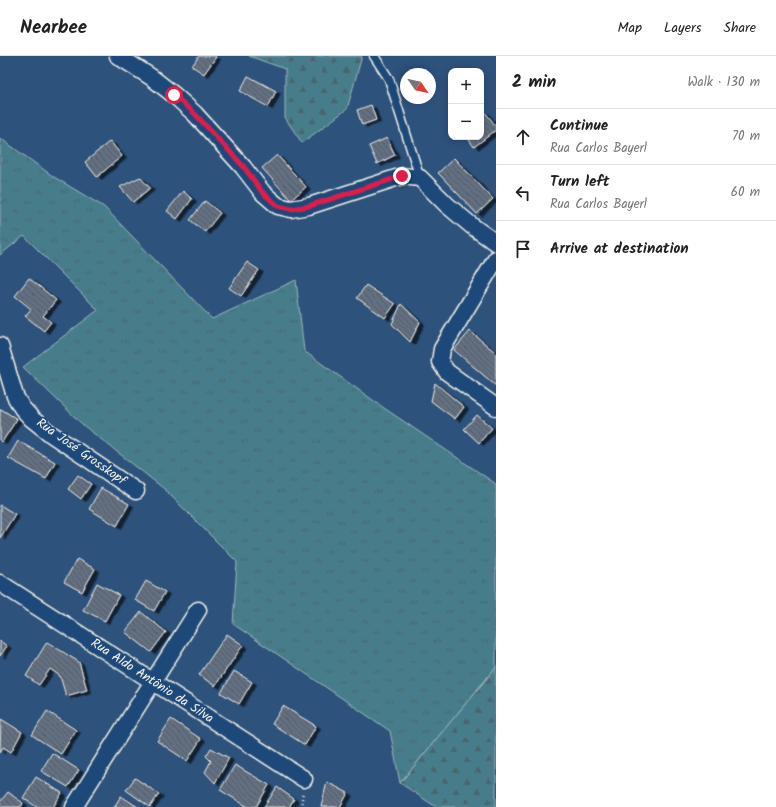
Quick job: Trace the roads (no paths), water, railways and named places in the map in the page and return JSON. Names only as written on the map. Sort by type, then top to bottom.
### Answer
[{"type":"street","points":[[118,56],[151,77],[195,114],[244,167],[263,193],[278,206],[291,209],[309,206],[402,176],[420,178],[446,205],[496,243]]},
{"type":"street","points":[[496,259],[442,349],[440,362],[447,372],[496,407]]},
{"type":"street","name":"Rua José Grosskopf","points":[[0,346],[15,396],[22,408],[32,419],[51,434],[136,491]]},
{"type":"street","name":"Rua Aldo Antônio da Silva","points":[[0,583],[304,779]]},
{"type":"street","points":[[74,807],[198,610]]},
{"type":"lane","points":[[374,56],[389,79],[420,178]]}]
